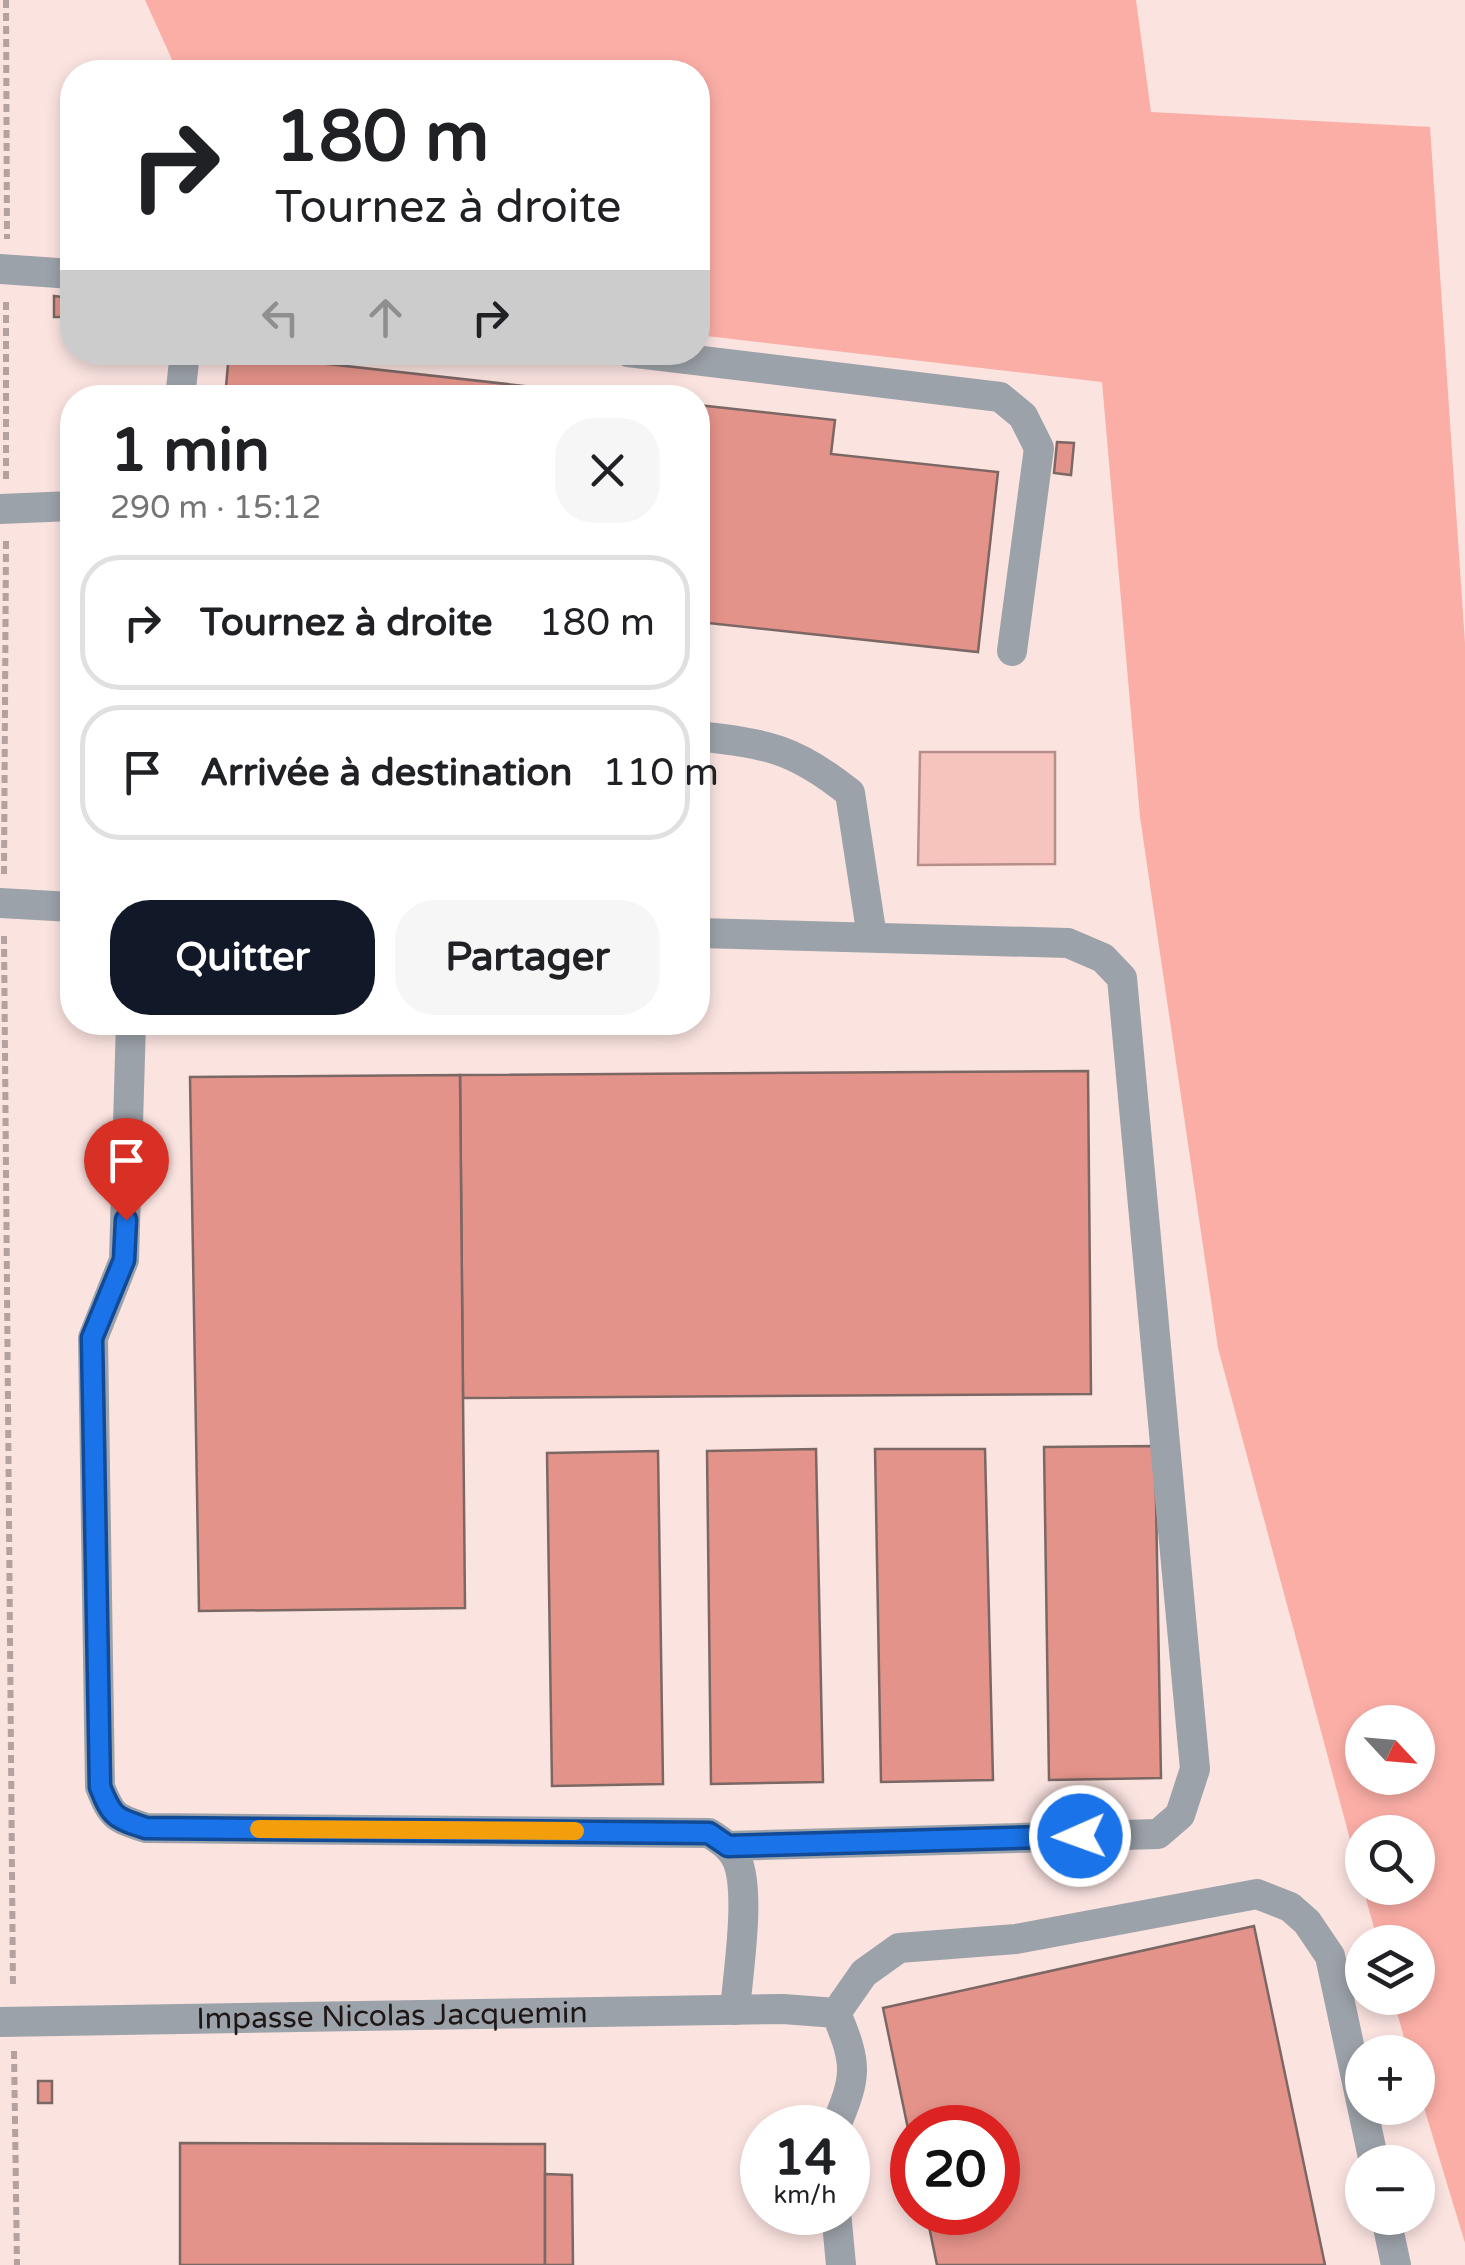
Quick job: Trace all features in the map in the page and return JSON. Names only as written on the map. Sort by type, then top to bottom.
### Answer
[{"type":"street","points":[[3,268],[60,273]]},
{"type":"street","points":[[710,362],[1000,397],[1023,416],[1039,448],[1012,651]]},
{"type":"street","points":[[3,509],[60,507]]},
{"type":"street","points":[[710,737],[763,743],[816,766],[850,793],[872,938]]},
{"type":"street","points":[[2,903],[60,906]]},
{"type":"street","points":[[710,933],[1068,942],[1104,958],[1122,978],[1195,1769],[1180,1815],[1158,1834],[728,1846]]},
{"type":"street","points":[[132,1035],[124,1260],[92,1338],[100,1787],[110,1812],[117,1819],[146,1828],[709,1833],[728,1846],[738,1862],[743,1904],[735,2010]]},
{"type":"street","points":[[844,2105],[851,2090],[852,2050],[836,2012],[864,1973],[899,1948],[1016,1939],[1257,1894],[1290,1907],[1308,1922],[1330,1956],[1370,2145]]},
{"type":"street","name":"Impasse Nicolas Jacquemin","points":[[7,2022],[783,2009],[836,2012]]},
{"type":"street","points":[[838,2235],[841,2265]]},
{"type":"street","points":[[1390,2235],[1396,2265]]},
{"type":"path","points":[[6,0],[2,903],[7,2022],[17,2265]]},
{"type":"shaded area","points":[[145,0],[1136,0],[1151,112],[1430,127],[1465,643],[1465,2243],[1429,2125],[1435,2125],[1435,2035],[1403,2035],[1398,2015],[1435,2015],[1435,1925],[1373,1925],[1368,1905],[1435,1905],[1435,1815],[1345,1815],[1345,1821],[1218,1348],[1140,817],[1102,382],[710,336],[710,60],[172,60]]},
{"type":"shaded area","points":[[920,752],[1055,752],[1055,864],[918,865]]},
{"type":"building","points":[[54,296],[60,297],[60,317],[54,317]]},
{"type":"building","points":[[228,365],[336,365],[516,385],[226,385]]},
{"type":"building","points":[[710,406],[835,420],[831,454],[998,472],[978,652],[710,623]]},
{"type":"building","points":[[1057,442],[1074,443],[1071,475],[1054,473]]},
{"type":"building","points":[[1088,1071],[1091,1394],[463,1398],[460,1075]]},
{"type":"building","points":[[460,1075],[465,1608],[199,1611],[190,1077]]},
{"type":"building","points":[[1155,1446],[1161,1778],[1049,1780],[1044,1447]]},
{"type":"building","points":[[816,1449],[823,1782],[711,1784],[707,1451]]},
{"type":"building","points":[[875,1449],[985,1449],[993,1780],[881,1782]]},
{"type":"building","points":[[658,1451],[663,1784],[552,1786],[547,1453]]},
{"type":"building","points":[[1254,1926],[1325,2265],[937,2265],[931,2235],[1020,2235],[1020,2105],[903,2105],[883,2008]]},
{"type":"building","points":[[38,2081],[52,2081],[52,2103],[38,2103]]},
{"type":"building","points":[[180,2143],[545,2144],[545,2265],[180,2265]]},
{"type":"building","points":[[545,2174],[572,2175],[573,2265],[545,2265]]},
{"type":"slow traffic","points":[[259,1829],[575,1831]]},
{"type":"route","points":[[126,1220],[124,1260],[92,1338],[100,1787],[117,1819],[146,1828],[709,1833],[728,1846],[1080,1836]]}]
